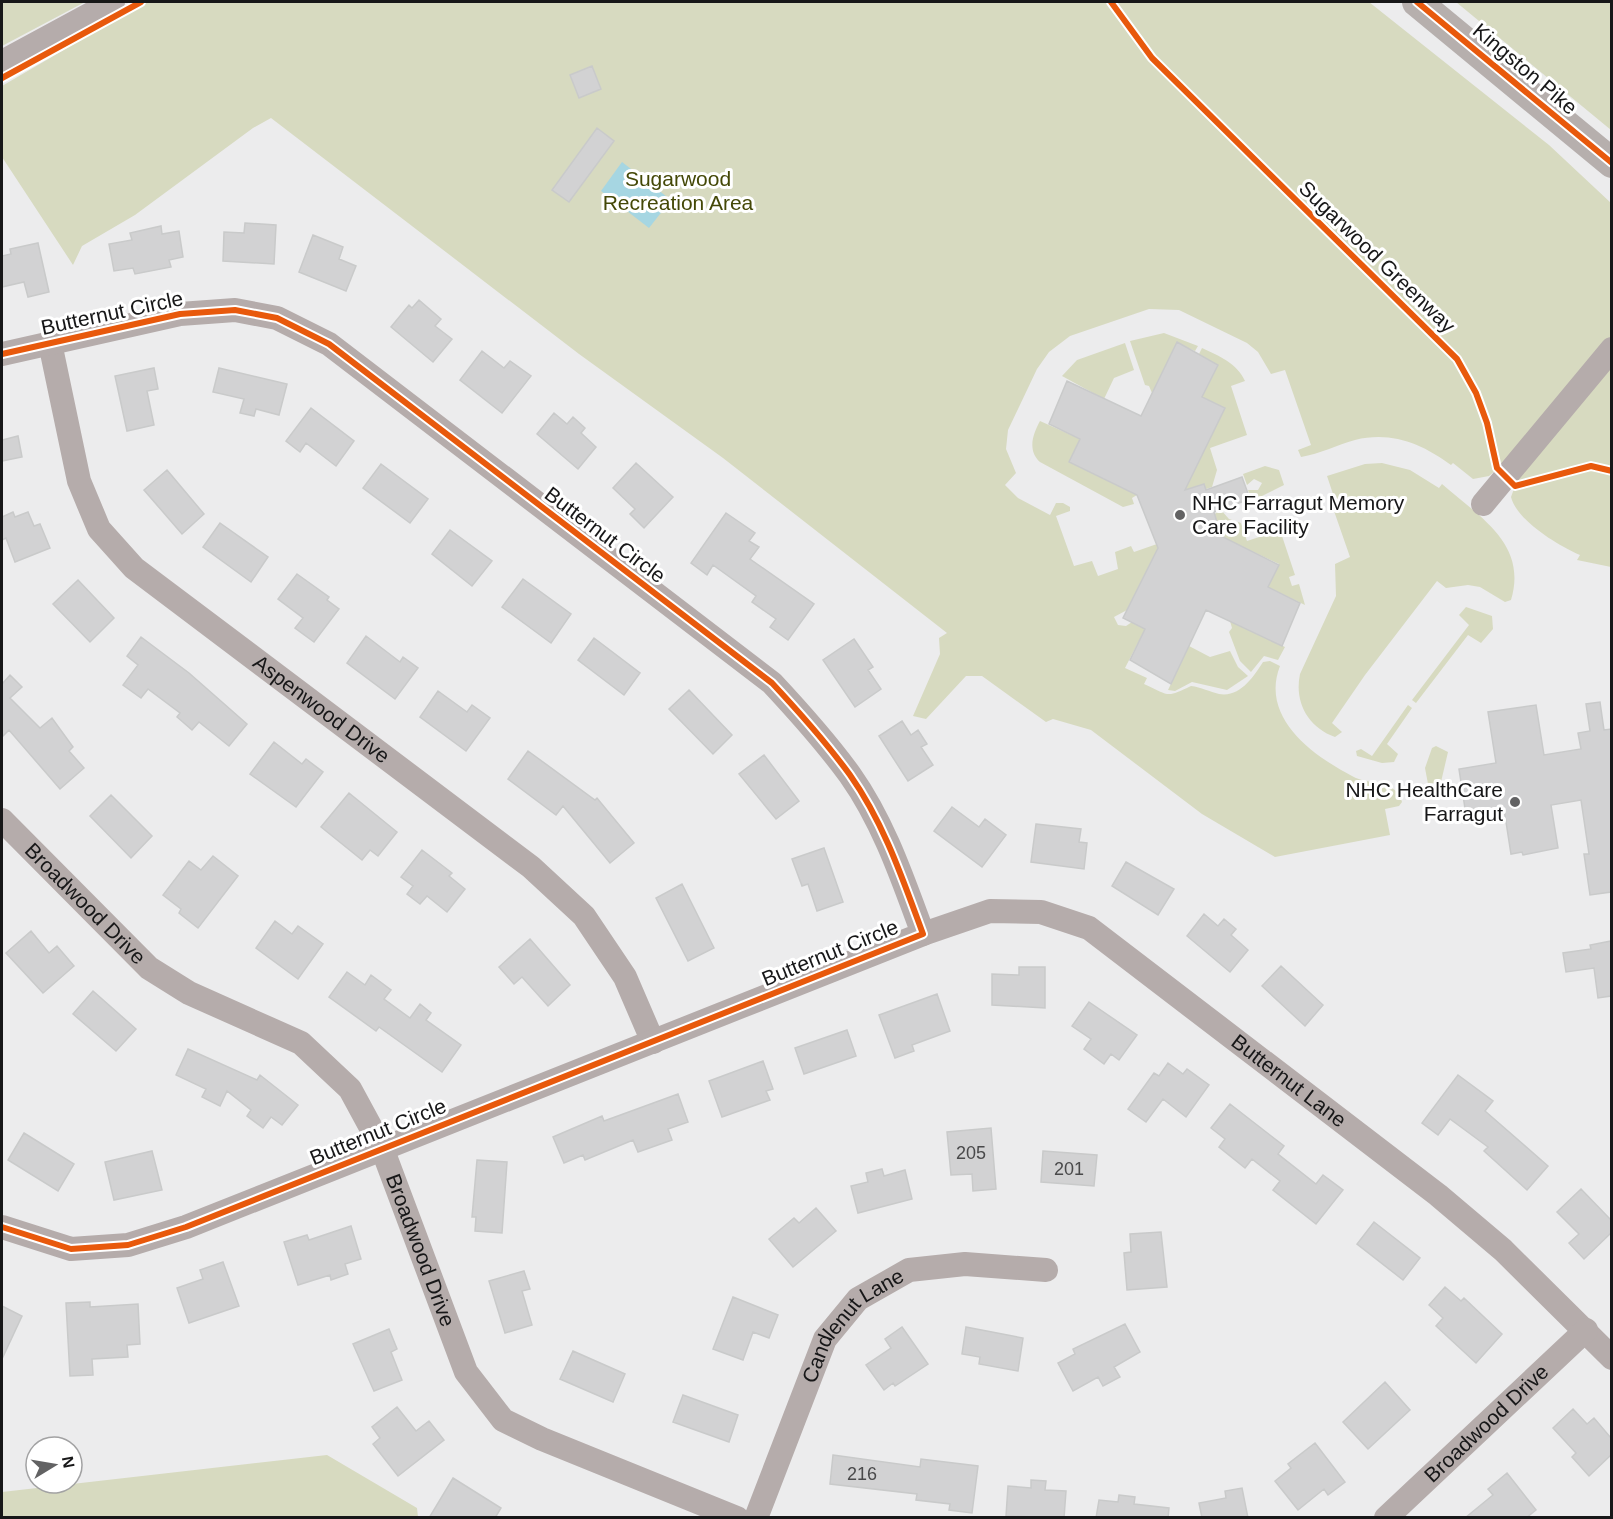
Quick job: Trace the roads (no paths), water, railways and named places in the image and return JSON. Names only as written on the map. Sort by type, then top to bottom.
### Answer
[{"type":"main road","name":"Kingston Pike","points":[[1418,2],[1611,163]]},
{"type":"street","points":[[2,62],[112,2]]},
{"type":"street","name":"Butternut Circle","points":[[2,354],[180,314],[235,310],[277,318],[329,344],[772,683],[815,730],[851,777],[880,825],[923,934],[186,1227],[128,1245],[71,1249],[8,1232],[2,1227]]},
{"type":"street","name":"Aspenwood Drive","points":[[50,343],[79,481],[99,529],[134,568],[531,867],[584,916],[625,977],[653,1042]]},
{"type":"street","points":[[1483,504],[1611,349]]},
{"type":"street","name":"Broadwood Drive","points":[[2,820],[149,968],[189,993],[301,1043],[350,1089],[382,1148],[466,1372],[503,1420],[542,1439],[737,1518]]},
{"type":"street","name":"Butternut Lane","points":[[923,934],[990,911],[1041,912],[1089,928],[1438,1195],[1503,1250],[1586,1330],[1611,1358]]},
{"type":"street","name":"Candlenut Lane","points":[[756,1518],[825,1339],[858,1299],[909,1270],[966,1264],[1046,1270]]},
{"type":"street","name":"Broadwood Drive","points":[[1386,1518],[1586,1330]]},
{"type":"water","points":[[622,162],[671,200],[649,228],[601,191]]},
{"type":"place","name":"NHC Farragut Memory Care Facility","points":[[1180,515]]},
{"type":"place","name":"NHC HealthCare Farragut","points":[[1515,802]]},
{"type":"park label","name":"Sugarwood Recreation Area","points":[[678,191]]}]
